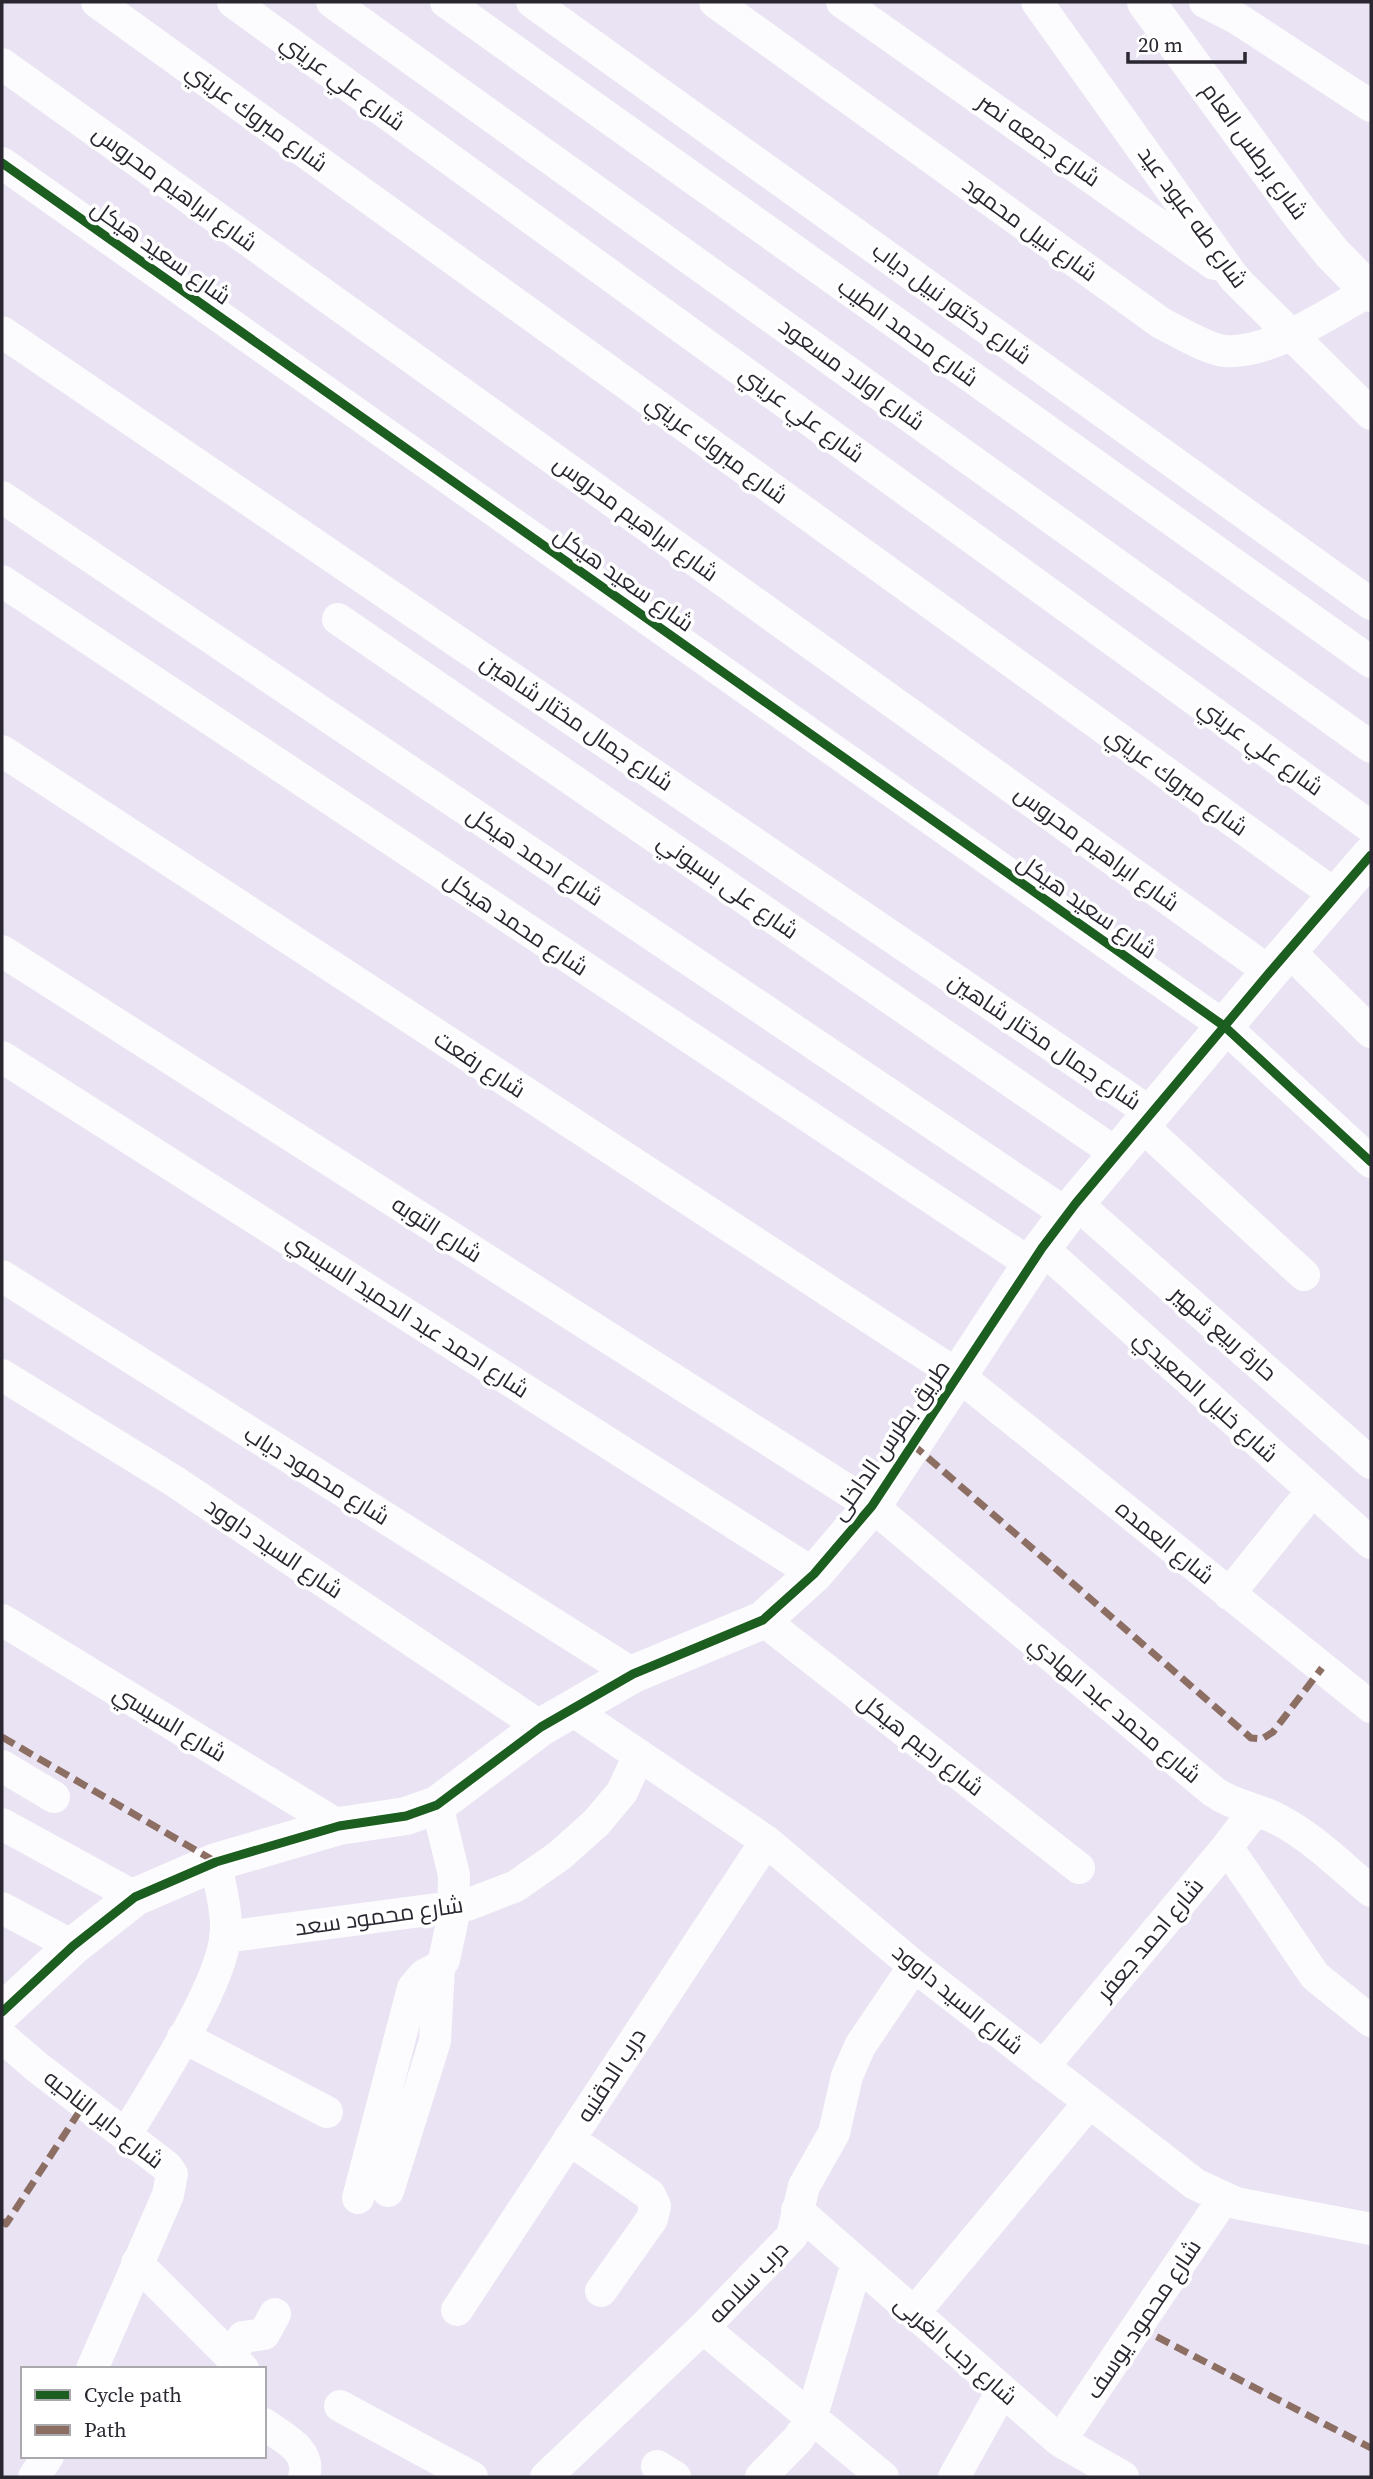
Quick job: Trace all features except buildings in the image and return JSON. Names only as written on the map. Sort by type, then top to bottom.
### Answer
[{"type":"street","name":"شارع مبروك عريني","points":[[97,2],[1337,896]]},
{"type":"street","name":"شارع علي عريني","points":[[233,2],[1370,852]]},
{"type":"street","name":"شارع اولاد مسعود","points":[[332,2],[1371,747]]},
{"type":"street","name":"شارع محمد الطيب","points":[[446,2],[1371,662]]},
{"type":"street","name":"شارع دكتور نبيل دياب","points":[[532,2],[1371,604]]},
{"type":"street","name":"شارع نبيل محمود","points":[[715,2],[1161,323],[1224,351],[1252,348],[1292,335],[1370,292]]},
{"type":"street","name":"شارع جمعه نصر","points":[[842,2],[1235,279]]},
{"type":"street","name":"شارع طه عبود عيد","points":[[1037,2],[1235,279],[1371,414]]},
{"type":"street","name":"شارع برطس العام","points":[[1146,2],[1299,212],[1332,253],[1370,292]]},
{"type":"street","points":[[1205,2],[1238,19],[1371,106]]},
{"type":"street","name":"شارع ابراهيم محروس","points":[[2,64],[1279,961],[1371,1032]]},
{"type":"street","name":"شارع سعيد هيكل","points":[[2,163],[1224,1026],[1371,1162]]},
{"type":"street","name":"شارع جمال مختار شاهين","points":[[2,332],[500,670],[1146,1119],[1304,1275]]},
{"type":"street","name":"شارع احمد هيكل","points":[[2,497],[1072,1208]]},
{"type":"street","name":"شارع محمد هيكل","points":[[2,581],[1036,1256]]},
{"type":"street","name":"شارع على بسيوني","points":[[338,619],[1117,1154]]},
{"type":"street","points":[[471,710],[500,670]]},
{"type":"street","name":"شارع رفعت","points":[[2,751],[959,1376]]},
{"type":"street","name":"طريق بطرس الداخلى","points":[[9,1997],[135,1897],[216,1862],[339,1826],[406,1816],[436,1805],[557,1718],[633,1674],[763,1620],[814,1574],[872,1506],[1036,1256],[1072,1208],[1279,961],[1337,896],[1370,852]]},
{"type":"street","name":"شارع التوبه","points":[[2,951],[872,1506]]},
{"type":"street","name":"شارع احمد عبد الحميد السيسي","points":[[2,1057],[814,1574]]},
{"type":"street","name":"حارة ربيع شهير","points":[[1072,1208],[1371,1463]]},
{"type":"street","name":"شارع خليل الصعيدي","points":[[1036,1256],[1371,1543]]},
{"type":"street","name":"شارع محمود دياب","points":[[2,1276],[633,1674]]},
{"type":"street","name":"شارع السيد داوود","points":[[2,1375],[557,1718],[639,1755],[766,1841],[914,1966],[1195,2184],[1236,2203],[1371,2229]]},
{"type":"street","name":"شارع العمده","points":[[959,1376],[1371,1707]]},
{"type":"street","points":[[1230,1594],[1312,1491]]},
{"type":"street","name":"شارع محمد عبد الهادي","points":[[872,1506],[1214,1792],[1227,1801],[1279,1819],[1371,1891]]},
{"type":"street","name":"شارع السيسي","points":[[2,1620],[339,1826]]},
{"type":"street","name":"شارع رحيم هيكل","points":[[763,1620],[1079,1868]]},
{"type":"street","name":"شارع محمود سعد","points":[[225,1937],[467,1905],[516,1886],[559,1856],[596,1823],[622,1792],[639,1755]]},
{"type":"street","points":[[2,1766],[54,1797]]},
{"type":"street","points":[[358,2198],[413,1989],[424,1975],[444,1960],[453,1907],[454,1875],[436,1805]]},
{"type":"street","name":"شارع احمد جعفر","points":[[1043,2067],[1255,1810]]},
{"type":"street","points":[[2,1824],[135,1897]]},
{"type":"street","name":"درب الدقنيه","points":[[457,2310],[766,1841]]},
{"type":"street","points":[[1227,1847],[1315,1976],[1371,2021]]},
{"type":"street","points":[[126,2135],[202,2002],[223,1952],[226,1926],[216,1862]]},
{"type":"street","points":[[2,1908],[73,1946]]},
{"type":"street","points":[[388,2191],[435,2041],[439,1966]]},
{"type":"street","name":"درب سلامه","points":[[546,2477],[703,2328],[792,2236],[804,2186],[834,2133],[847,2076],[857,2053],[914,1966]]},
{"type":"street","name":"شارع داير الناحيه","points":[[2,2037],[167,2167],[172,2174],[168,2195],[93,2367]]},
{"type":"street","points":[[183,2037],[327,2112]]},
{"type":"street","points":[[914,2313],[1088,2103]]},
{"type":"street","points":[[569,2139],[650,2195],[655,2206],[652,2219],[601,2291]]},
{"type":"street","name":"شارع محمود يوسف","points":[[1060,2441],[1224,2198]]},
{"type":"street","name":"شارع رجب الغربى","points":[[797,2210],[1060,2441],[1123,2477]]},
{"type":"street","points":[[137,2263],[236,2362],[243,2337],[264,2334],[275,2314]]},
{"type":"street","points":[[761,2477],[798,2439],[811,2419],[857,2263]]},
{"type":"street","points":[[703,2328],[883,2477]]},
{"type":"street","points":[[954,2477],[1002,2391]]},
{"type":"street","points":[[340,2406],[472,2477]]},
{"type":"street","points":[[266,2425],[298,2448],[305,2457],[304,2477]]},
{"type":"street","points":[[34,2477],[47,2458]]},
{"type":"marked path","points":[[912,1444],[1251,1738],[1262,1739],[1273,1732],[1322,1668]]},
{"type":"marked path","points":[[2,1737],[216,1862]]},
{"type":"marked path","points":[[2,2221],[6,2224],[85,2103]]},
{"type":"marked path","points":[[1138,2327],[1371,2448]]},
{"type":"cycle path","points":[[2,163],[1224,1026],[1371,1162]]},
{"type":"cycle path","points":[[2,2012],[73,1946],[135,1897],[216,1862],[339,1826],[406,1816],[437,1805],[541,1727],[633,1674],[763,1620],[814,1574],[872,1506],[1042,1248],[1076,1203],[1371,855]]}]
